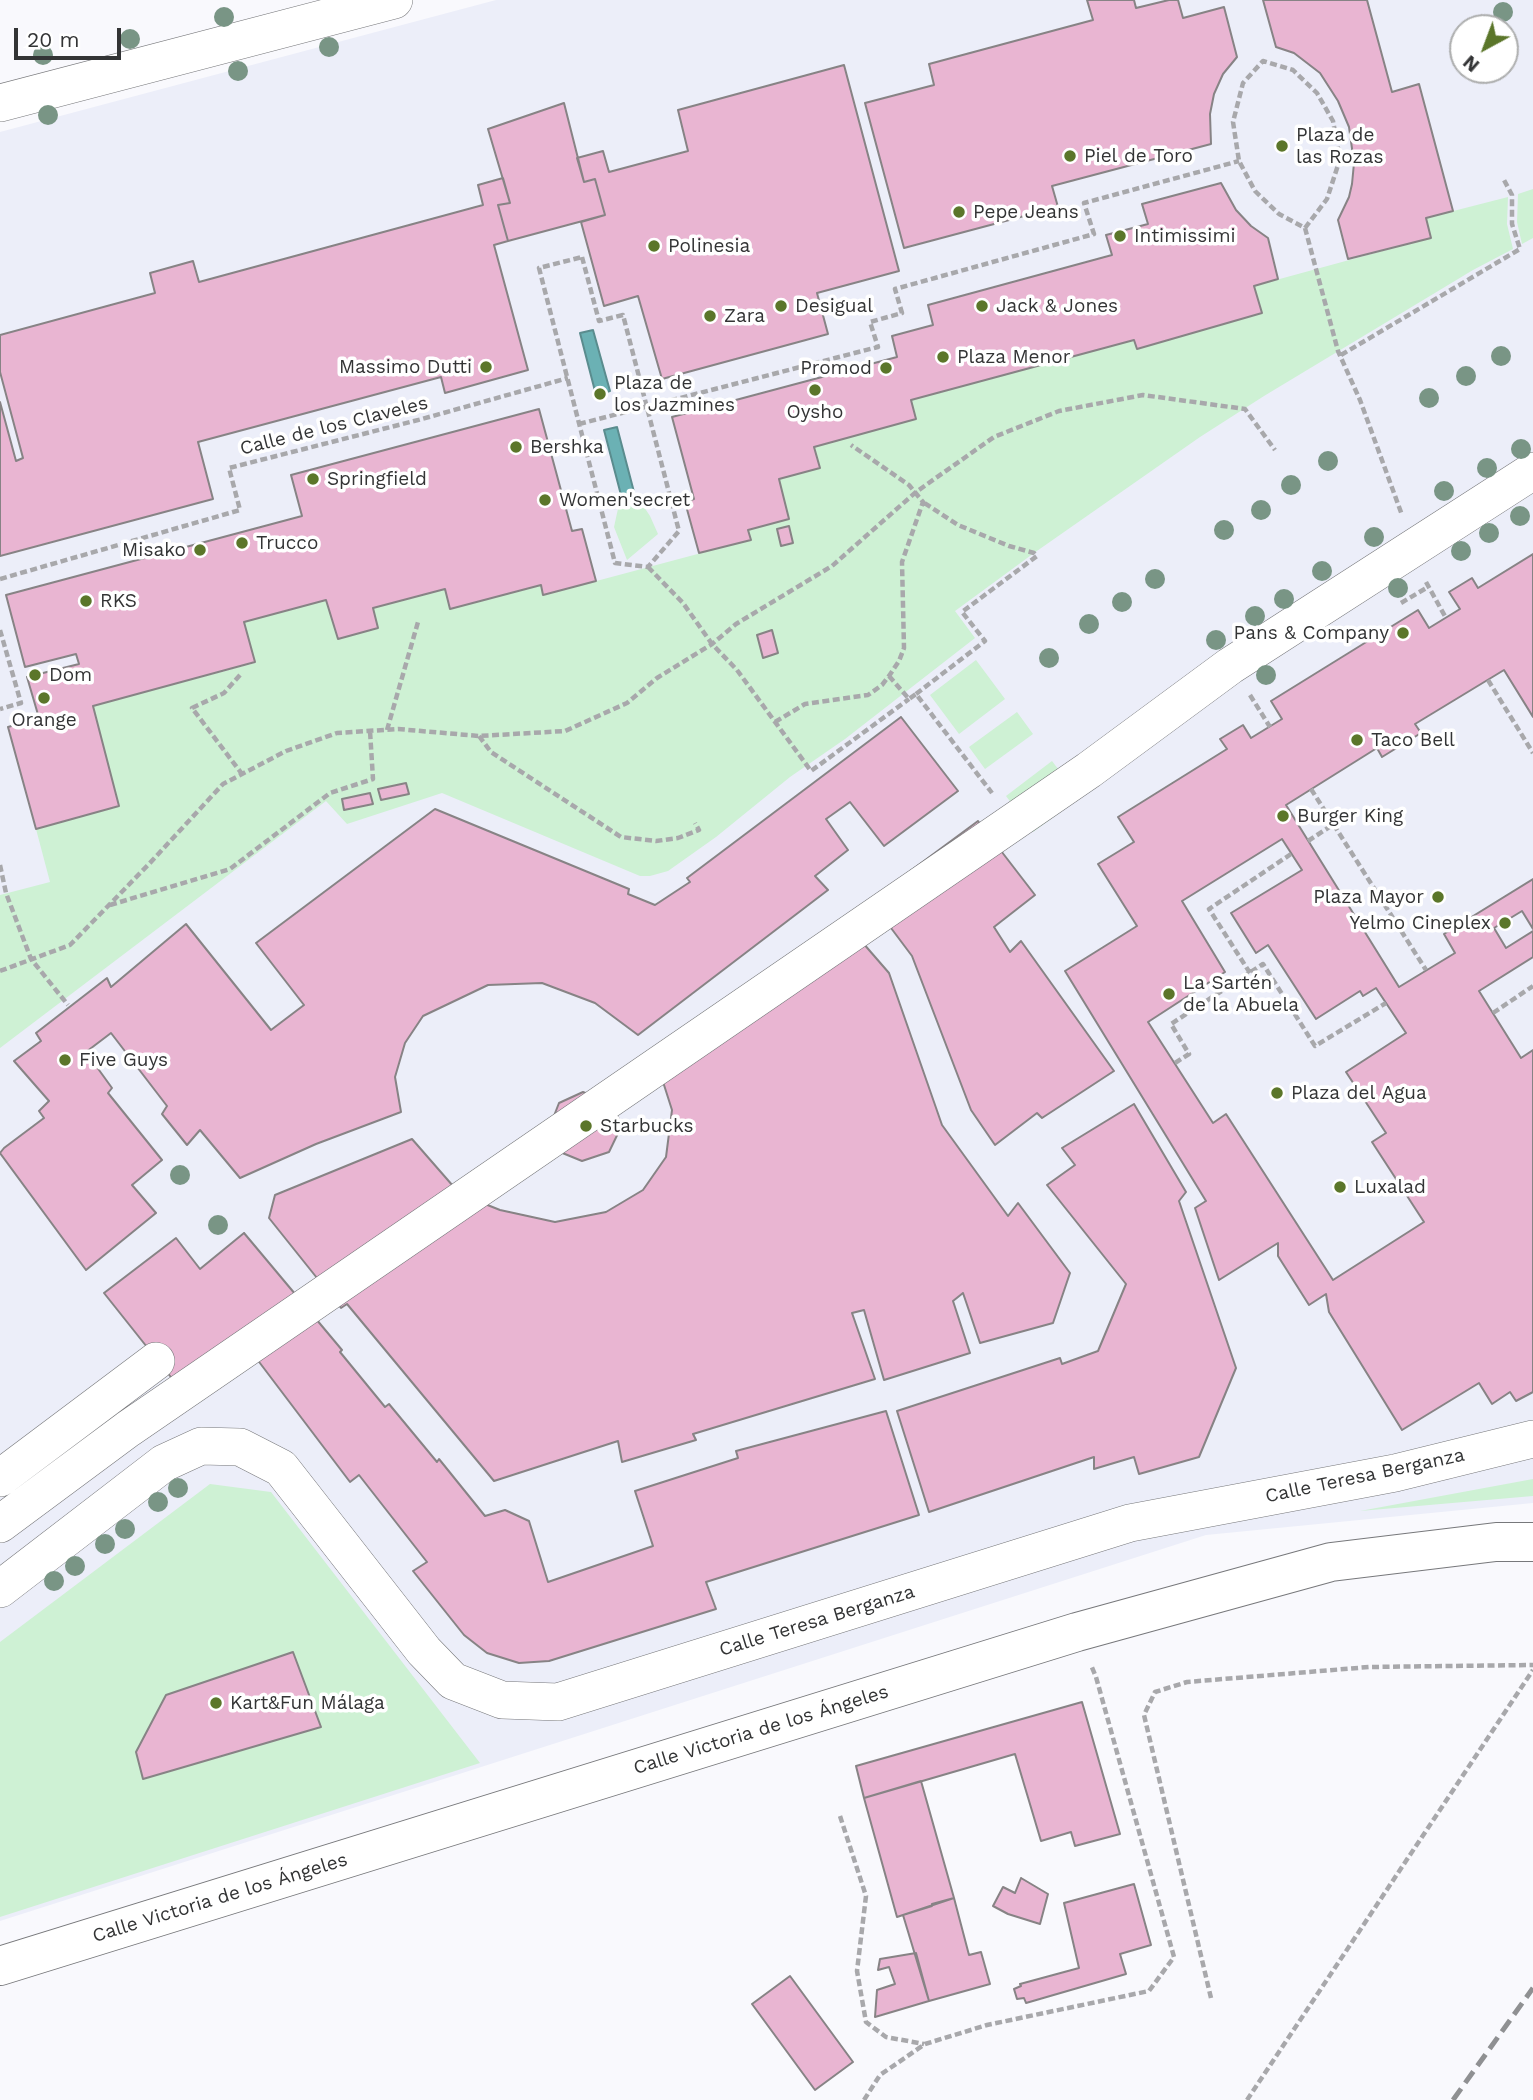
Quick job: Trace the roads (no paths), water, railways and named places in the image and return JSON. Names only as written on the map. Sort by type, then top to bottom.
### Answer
[{"type":"main road","name":"Calle Victoria de los Ángeles","points":[[0,1966],[1077,1632],[1331,1562],[1496,1542],[1533,1542]]},
{"type":"street","points":[[0,103],[394,0]]},
{"type":"street","points":[[0,1524],[128,1429],[1078,777],[1230,666],[1533,471]]},
{"type":"street","points":[[0,1478],[156,1361]]},
{"type":"street","name":"Calle Teresa Berganza","points":[[0,1589],[164,1463],[201,1446],[240,1447],[281,1468],[424,1651],[453,1681],[502,1700],[558,1702],[1130,1523],[1395,1472],[1533,1439]]},
{"type":"water","points":[[593,330],[610,391],[596,395],[580,333]]},
{"type":"water","points":[[617,427],[634,492],[621,495],[604,430]]},
{"type":"railway","points":[[1453,2100],[1533,1988]]},
{"type":"place","name":"Plaza de las Rozas","points":[[1282,146]]},
{"type":"place","name":"Piel de Toro","points":[[1070,156]]},
{"type":"place","name":"Pepe Jeans","points":[[959,212]]},
{"type":"place","name":"Intimissimi","points":[[1120,236]]},
{"type":"place","name":"Polinesia","points":[[654,246]]},
{"type":"place","name":"Desigual","points":[[781,306]]},
{"type":"place","name":"Jack & Jones","points":[[982,306]]},
{"type":"place","name":"Zara","points":[[710,316]]},
{"type":"place","name":"Plaza Menor","points":[[943,357]]},
{"type":"place","name":"Massimo Dutti","points":[[486,367]]},
{"type":"place","name":"Promod","points":[[886,368]]},
{"type":"place","name":"Oysho","points":[[815,390]]},
{"type":"place","name":"Plaza de los Jazmines","points":[[600,394]]},
{"type":"place","name":"Bershka","points":[[516,447]]},
{"type":"place","name":"Springfield","points":[[313,479]]},
{"type":"place","name":"Women'secret","points":[[545,500]]},
{"type":"place","name":"Trucco","points":[[242,543]]},
{"type":"place","name":"Misako","points":[[200,550]]},
{"type":"place","name":"RKS","points":[[86,601]]},
{"type":"place","name":"Pans & Company","points":[[1403,633]]},
{"type":"place","name":"Dom","points":[[35,675]]},
{"type":"place","name":"Orange","points":[[44,698]]},
{"type":"place","name":"Taco Bell","points":[[1357,740]]},
{"type":"place","name":"Burger King","points":[[1283,816]]},
{"type":"place","name":"Plaza Mayor","points":[[1438,897]]},
{"type":"place","name":"Yelmo Cineplex","points":[[1505,923]]},
{"type":"place","name":"La Sartén de la Abuela","points":[[1169,994]]},
{"type":"place","name":"Five Guys","points":[[65,1060]]},
{"type":"place","name":"Plaza del Agua","points":[[1277,1093]]},
{"type":"place","name":"Starbucks","points":[[586,1126]]},
{"type":"place","name":"Luxalad","points":[[1340,1187]]},
{"type":"place","name":"Kart&Fun Málaga","points":[[216,1703]]}]
